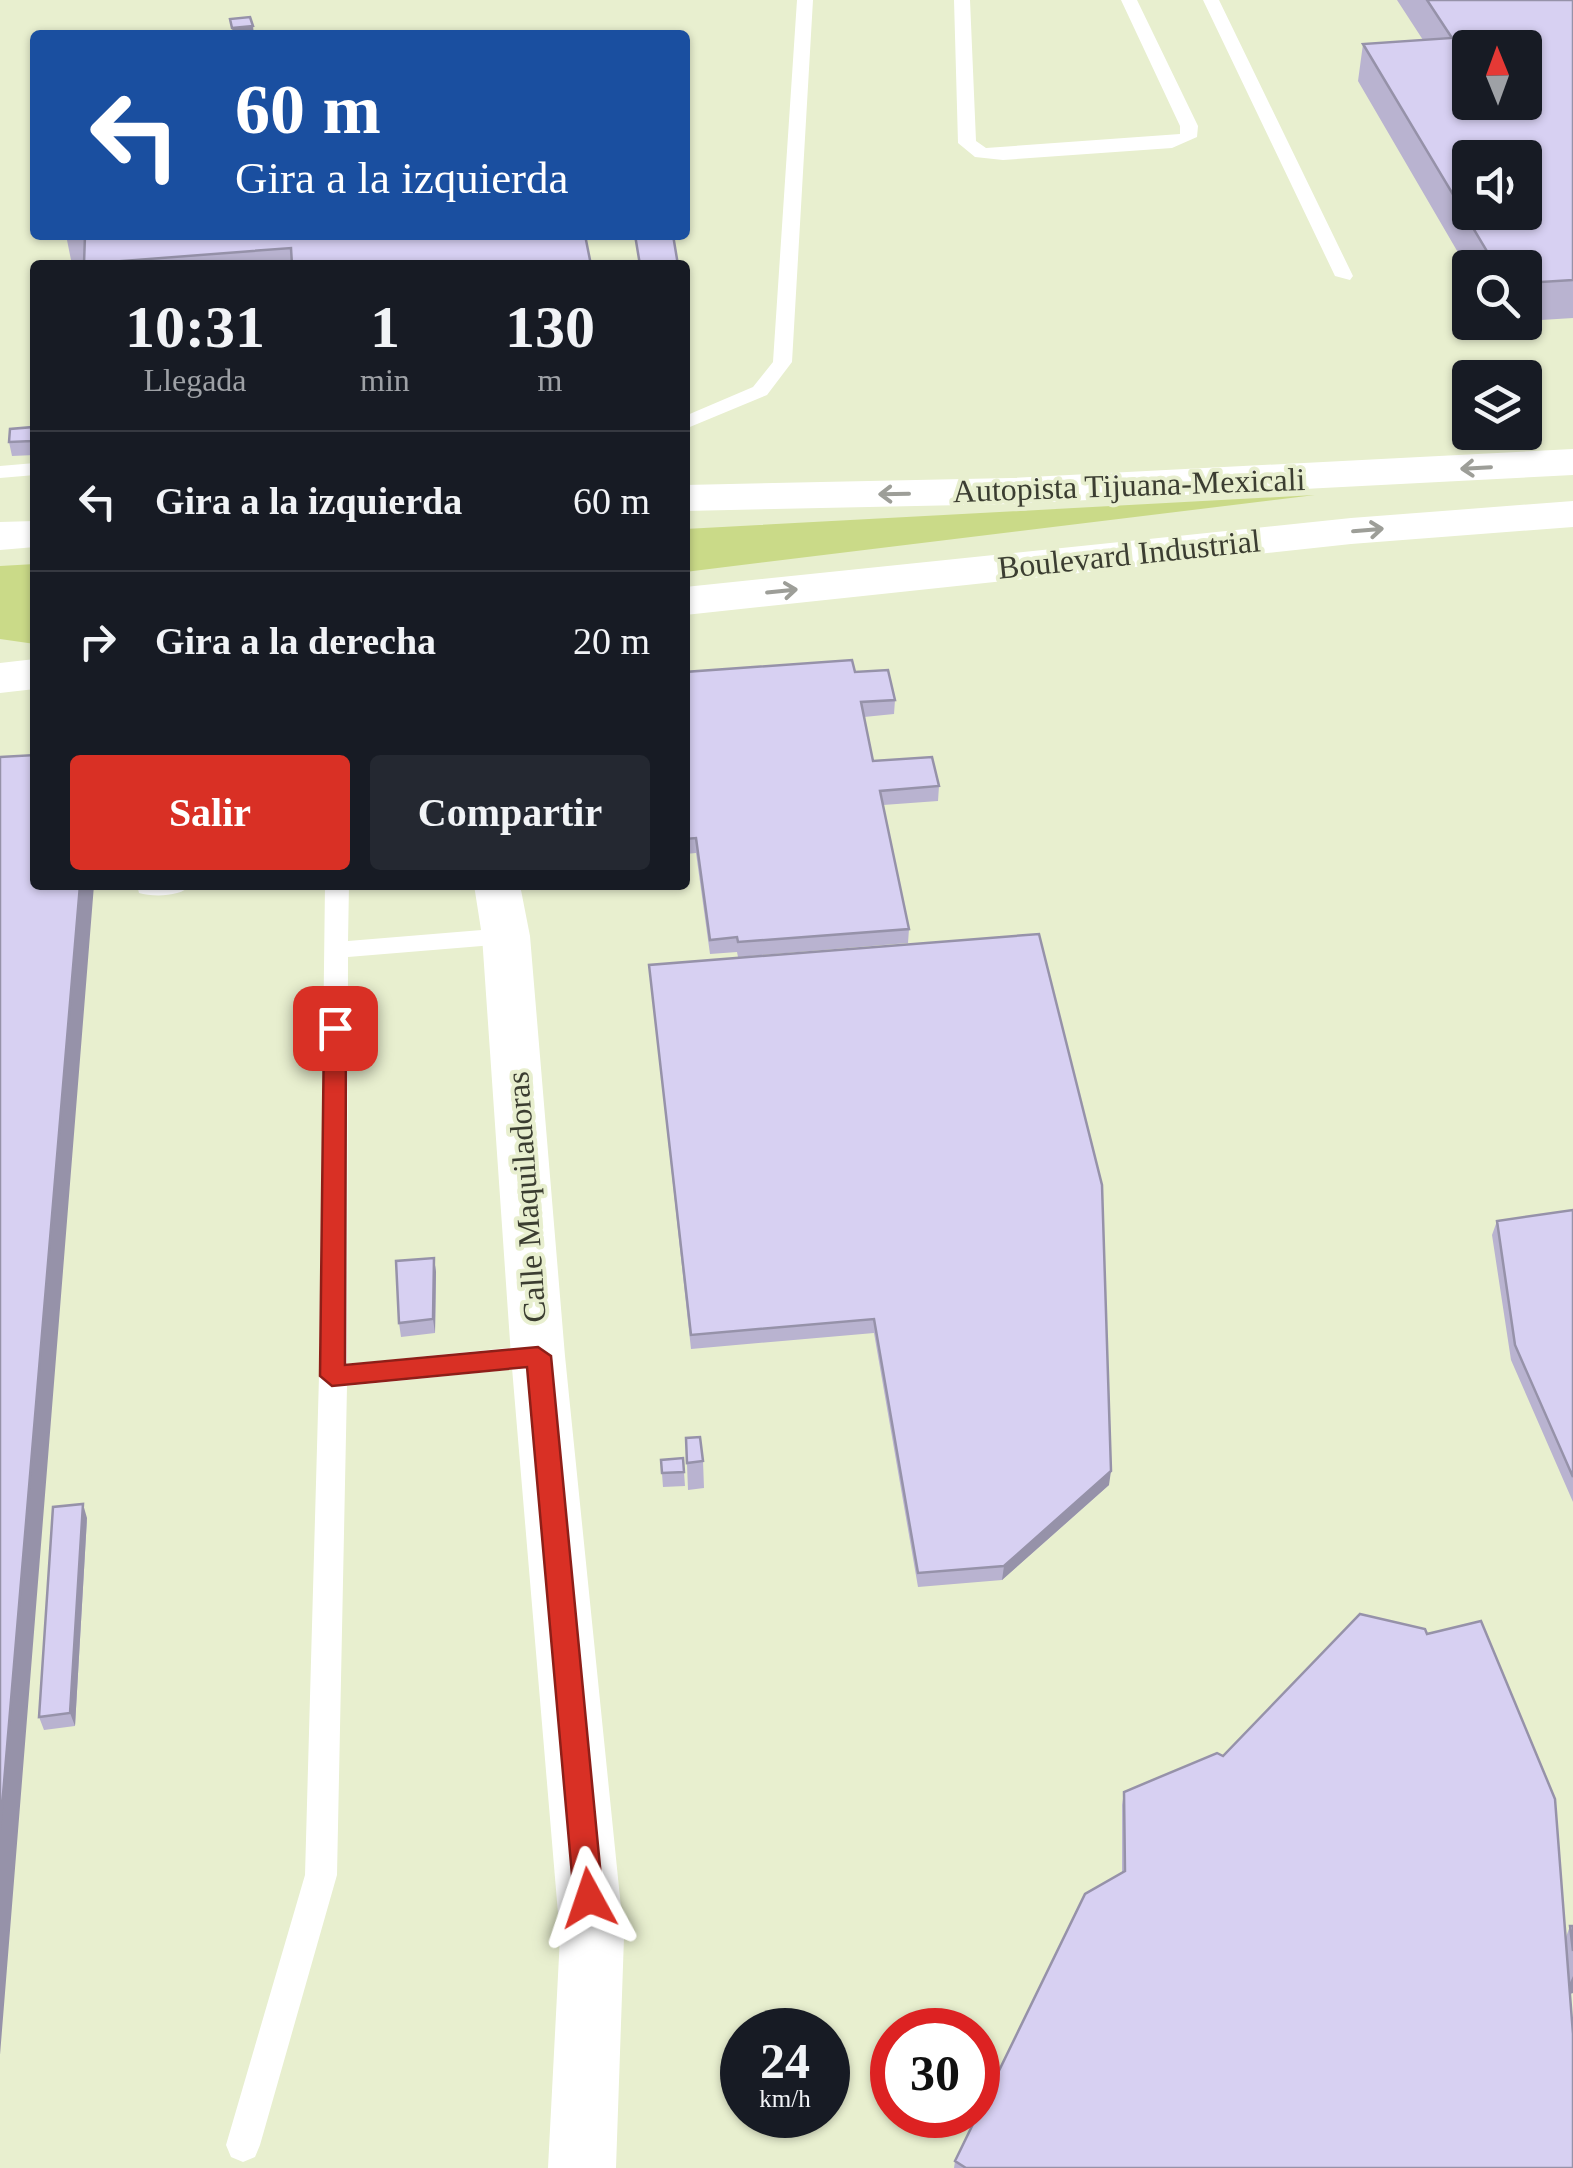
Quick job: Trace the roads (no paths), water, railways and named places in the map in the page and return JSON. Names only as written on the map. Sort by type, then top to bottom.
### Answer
[{"type":"highway","name":"Autopista Tijuana-Mexicali","points":[[690,498],[1011,491],[1573,462]]},
{"type":"highway","name":"Boulevard Industrial","points":[[690,600],[1351,531],[1573,514]]},
{"type":"highway","points":[[0,536],[30,534]]},
{"type":"highway","points":[[0,678],[30,675]]},
{"type":"street","name":"Calle Maquiladoras","points":[[501,910],[592,1936],[582,2168]]},
{"type":"lane","points":[[690,421],[760,391],[782,362],[805,0]]},
{"type":"lane","points":[[962,0],[967,143],[981,153],[1003,155],[1172,143],[1188,137],[1189,126],[1130,0]]},
{"type":"lane","points":[[1210,0],[1344,276]]},
{"type":"lane","points":[[0,472],[30,469]]},
{"type":"lane","points":[[243,2145],[321,1875],[338,890]]},
{"type":"lane","points":[[336,950],[501,910]]},
{"type":"lane","points":[[332,1376],[538,1356]]}]
